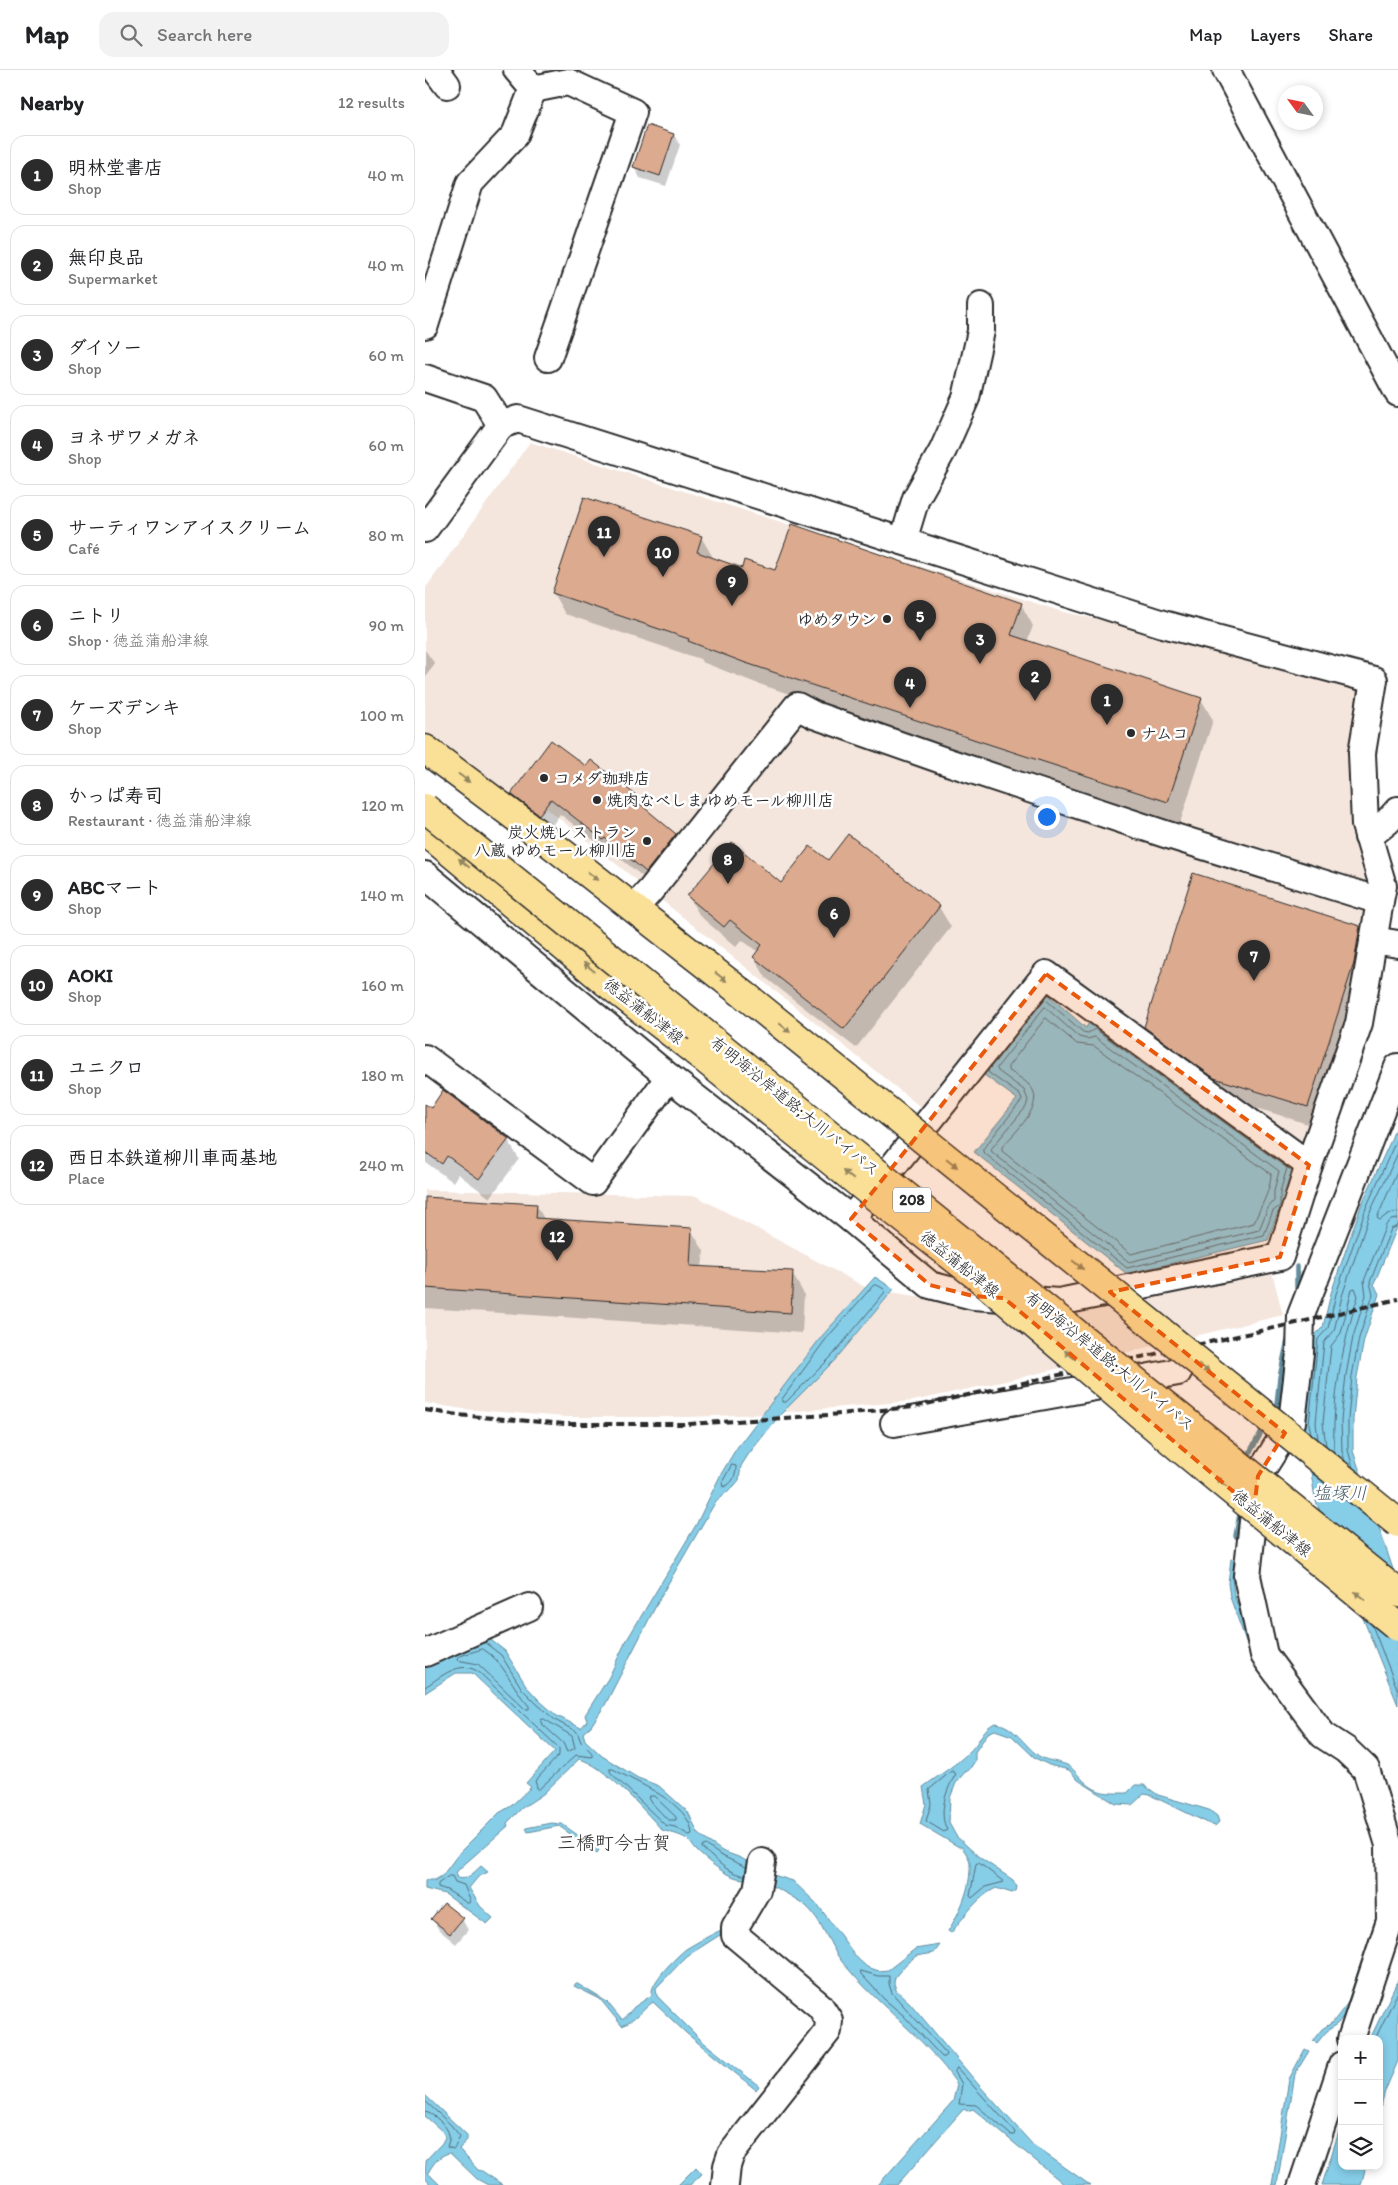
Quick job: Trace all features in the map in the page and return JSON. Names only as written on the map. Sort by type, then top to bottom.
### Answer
[{"type":"main road","points":[[425,749],[537,832],[747,997],[1398,1523]]},
{"type":"main road","name":"有明海沿岸道路;大川バイパス","points":[[425,808],[1398,1593]]},
{"type":"main road","name":"徳益蒲船津線","points":[[425,832],[607,983],[977,1276],[1181,1448],[1398,1626]]},
{"type":"street","points":[[1226,70],[1398,393]]},
{"type":"street","points":[[425,325],[470,183],[515,135],[525,80],[567,82],[633,112],[548,358]]},
{"type":"street","points":[[903,541],[916,498],[943,450],[966,398],[981,331],[981,306]]},
{"type":"street","points":[[425,378],[484,398],[501,425]]},
{"type":"street","points":[[425,529],[501,425],[518,419],[1163,624],[1374,680],[1363,753],[1365,825],[1383,886],[1380,901],[1386,942],[1309,1165],[1280,1257],[1059,1302],[973,1296],[930,1286],[851,1220],[669,1077],[425,875]]},
{"type":"street","points":[[634,908],[797,706],[814,715],[942,760],[1165,834],[1380,901]]},
{"type":"street","points":[[1368,837],[1398,810]]},
{"type":"street","points":[[469,912],[489,884]]},
{"type":"street","points":[[851,1220],[1045,974],[1309,1165]]},
{"type":"street","points":[[425,1058],[593,1182],[669,1077]]},
{"type":"street","points":[[1352,2035],[1390,1921],[1394,1876],[1389,1845],[1366,1769],[1346,1750],[1323,1735],[1264,1655],[1247,1576],[1258,1476],[1292,1422],[1300,1353],[1301,1315],[1398,1068]]},
{"type":"street","points":[[894,1423],[1178,1372]]},
{"type":"street","points":[[425,1652],[529,1607]]},
{"type":"street","points":[[725,2185],[727,2166],[731,2154],[828,2031],[829,2020],[820,2006],[735,1935],[735,1927],[757,1890],[762,1862]]},
{"type":"street","points":[[1302,2185],[1338,2077]]},
{"type":"highlighted area","points":[[1046,974],[1309,1165],[1280,1257],[1110,1292],[1285,1433],[1258,1476],[1254,1509],[1004,1298],[973,1296],[930,1285],[851,1219]]},
{"type":"shaded area","points":[[530,442],[1060,611],[1238,651],[1366,688],[1349,755],[1351,829],[1368,891],[1346,1036],[1303,1156],[1044,960],[923,1109],[546,808],[532,823],[425,734],[425,589]]},
{"type":"shaded area","points":[[425,1190],[696,1196],[867,1288],[1036,1316],[1271,1268],[1283,1315],[1010,1380],[913,1401],[763,1414],[690,1417],[565,1417],[463,1409],[425,1403]]},
{"type":"water","points":[[1043,990],[1086,1028],[1090,1020],[1294,1167],[1285,1193],[1289,1196],[1283,1212],[1278,1212],[1268,1240],[1127,1274],[974,1152],[1017,1099],[980,1072]]},
{"type":"water","name":"塩塚川","points":[[1398,1121],[1398,1225],[1374,1284],[1379,1294],[1364,1340],[1357,1377],[1353,1419],[1353,1451],[1398,1584],[1398,1705],[1315,1499],[1304,1424],[1313,1337],[1323,1327],[1331,1293],[1361,1206]]},
{"type":"water","points":[[875,1277],[894,1289],[835,1360],[779,1416],[748,1455],[741,1466],[739,1480],[716,1501],[662,1594],[605,1705],[591,1726],[583,1733],[585,1740],[602,1756],[638,1778],[659,1786],[688,1812],[698,1833],[706,1840],[722,1851],[741,1858],[767,1873],[793,1881],[818,1905],[857,1958],[867,1967],[879,1971],[888,1970],[915,1949],[940,1945],[934,1953],[916,1956],[906,1964],[895,1977],[896,1990],[910,2003],[978,2084],[1033,2145],[1090,2185],[1065,2185],[973,2109],[967,2111],[964,2109],[897,2185],[878,2185],[953,2101],[957,2084],[945,2067],[917,2037],[871,1994],[843,1963],[817,1919],[806,1906],[768,1884],[737,1878],[723,1872],[700,1854],[687,1839],[662,1830],[623,1789],[589,1763],[579,1759],[543,1794],[522,1808],[507,1823],[508,1826],[456,1873],[458,1878],[461,1879],[470,1875],[481,1866],[488,1872],[478,1877],[469,1888],[480,1906],[493,1918],[487,1924],[445,1894],[425,1889],[425,1880],[435,1880],[442,1876],[460,1852],[499,1813],[511,1806],[531,1787],[526,1783],[555,1751],[472,1673],[456,1673],[425,1693],[425,1661],[487,1637],[505,1651],[527,1687],[540,1701],[557,1716],[581,1728],[587,1721],[585,1715],[609,1677],[625,1643],[696,1525],[721,1474],[736,1449],[822,1336]]},
{"type":"water","points":[[1231,1559],[1234,1559],[1232,1579],[1234,1595],[1251,1642],[1273,1677],[1325,1743],[1341,1754],[1362,1758],[1371,1762],[1380,1770],[1389,1806],[1390,1848],[1383,1911],[1351,2006],[1338,2023],[1326,2032],[1317,2043],[1313,2040],[1322,2029],[1333,2022],[1347,2004],[1378,1911],[1385,1852],[1386,1813],[1376,1773],[1365,1763],[1340,1759],[1323,1749],[1275,1688],[1248,1647],[1230,1597],[1228,1583]]},
{"type":"water","points":[[995,1723],[1012,1730],[1039,1756],[1069,1766],[1092,1788],[1108,1793],[1127,1793],[1135,1785],[1144,1785],[1158,1795],[1209,1810],[1217,1816],[1219,1822],[1215,1826],[1212,1825],[1150,1795],[1144,1794],[1132,1805],[1116,1804],[1078,1780],[1069,1770],[1049,1765],[1035,1758],[1012,1736],[995,1730],[988,1733],[975,1752],[975,1761],[956,1783],[950,1798],[949,1823],[956,1836],[979,1857],[1013,1880],[1017,1887],[1016,1891],[1012,1893],[996,1888],[989,1892],[971,1908],[951,1933],[948,1931],[957,1916],[967,1891],[970,1862],[962,1847],[920,1824],[926,1804],[923,1787],[967,1754],[975,1746],[984,1731]]},
{"type":"water","points":[[551,1823],[562,1824],[599,1850],[597,1853],[559,1826],[528,1832],[526,1828]]},
{"type":"water","points":[[721,1930],[723,1933],[687,1956],[656,1988],[657,1996],[702,2041],[759,2086],[756,2090],[686,2033],[653,2002],[622,2026],[600,1999],[574,1986],[576,1983],[607,2002],[621,2019],[624,2019],[634,2007],[652,1995],[652,1990],[659,1977],[686,1949]]},
{"type":"water","points":[[1398,1980],[1398,2061],[1383,2099],[1383,2035],[1372,2035]]},
{"type":"water","points":[[1305,2049],[1309,2051],[1295,2074],[1277,2185],[1272,2185],[1289,2079]]},
{"type":"water","points":[[425,2095],[467,2135],[467,2140],[459,2149],[478,2170],[503,2185],[488,2185],[477,2179],[450,2153],[434,2163],[428,2173],[440,2185],[431,2185],[425,2178],[425,2161],[442,2143],[445,2137],[443,2132],[425,2116]]},
{"type":"water","points":[[1338,2135],[1338,2170],[1365,2170],[1361,2185],[1322,2185]]},
{"type":"water","points":[[696,2167],[702,2174],[690,2185],[678,2185]]},
{"type":"building","points":[[647,125],[674,134],[660,176],[633,167]]},
{"type":"building","points":[[584,497],[702,536],[697,552],[742,568],[744,560],[775,570],[792,524],[1022,603],[1011,635],[1202,698],[1168,802],[743,662],[688,641],[689,639],[552,593]]},
{"type":"building","points":[[551,740],[586,766],[591,760],[637,796],[634,799],[676,834],[646,872],[605,838],[603,840],[551,799],[539,815],[511,794]]},
{"type":"building","points":[[848,834],[940,906],[844,1029],[753,957],[762,945],[730,920],[724,927],[687,896],[732,842],[781,883],[810,846],[828,860]]},
{"type":"building","points":[[1193,873],[1360,926],[1354,963],[1308,1107],[1214,1078],[1144,1027]]},
{"type":"building","points":[[443,1090],[509,1139],[479,1179],[447,1156],[442,1164],[425,1152],[425,1104],[431,1108]]},
{"type":"building","points":[[425,1197],[537,1204],[536,1218],[692,1228],[690,1266],[793,1271],[791,1313],[425,1288]]},
{"type":"building","points":[[444,1903],[463,1918],[450,1934],[431,1919]]},
{"type":"waterway","points":[[1297,1267],[1297,1295]]},
{"type":"waterway","points":[[1273,1412],[1277,1404],[1280,1377],[1288,1340]]},
{"type":"waterway","points":[[1248,1463],[1250,1452],[1265,1426]]},
{"type":"waterway","points":[[1236,1536],[1241,1509]]},
{"type":"railway","points":[[425,1410],[458,1415],[565,1424],[690,1424],[829,1415],[913,1407],[1398,1299]]},
{"type":"place","name":"ユニクロ","points":[[604,557]]},
{"type":"place","name":"AOKI","points":[[663,577]]},
{"type":"place","name":"ABCマート","points":[[732,606]]},
{"type":"place","name":"ゆめタウン","points":[[887,619]]},
{"type":"place","name":"サーティワンアイスクリーム","points":[[920,641]]},
{"type":"place","name":"ダイソー","points":[[980,664]]},
{"type":"place","name":"無印良品","points":[[1035,701]]},
{"type":"place","name":"ヨネザワメガネ","points":[[910,708]]},
{"type":"place","name":"明林堂書店","points":[[1107,725]]},
{"type":"place","name":"ナムコ","points":[[1131,733]]},
{"type":"place","name":"コメダ珈琲店","points":[[544,778]]},
{"type":"place","name":"焼肉なべしま ゆめモール柳川店","points":[[597,800]]},
{"type":"place","name":"炭火焼レストラン 八蔵 ゆめモール柳川店","points":[[647,841]]},
{"type":"place","name":"かっぱ寿司","points":[[728,884]]},
{"type":"place","name":"ニトリ","points":[[834,938]]},
{"type":"place","name":"ケーズデンキ","points":[[1254,981]]},
{"type":"place","name":"西日本鉄道柳川車両基地","points":[[557,1261]]},
{"type":"district","name":"三橋町今古賀","points":[[614,1842]]}]
